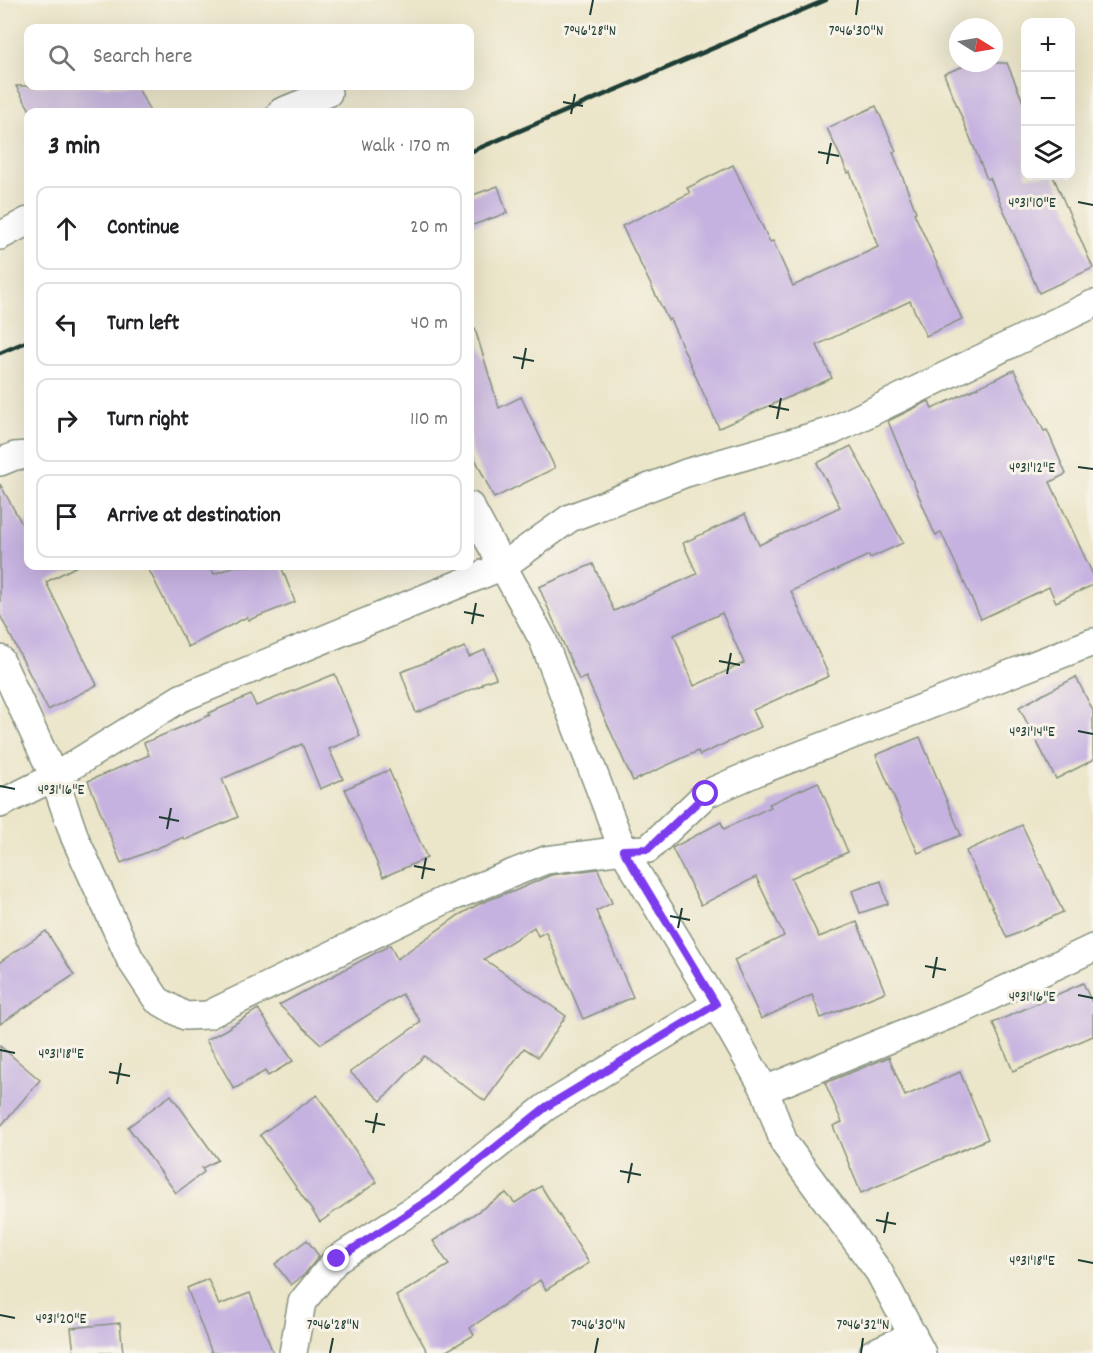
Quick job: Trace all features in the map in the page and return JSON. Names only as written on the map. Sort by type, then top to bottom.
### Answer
[{"type":"street","points":[[291,108],[328,93]]},
{"type":"street","points":[[0,236],[24,223]]},
{"type":"street","points":[[0,804],[54,777],[181,698],[502,567],[570,518],[686,473],[832,431],[1093,304]]},
{"type":"street","points":[[0,462],[24,455]]},
{"type":"street","points":[[474,514],[543,640],[623,850],[765,1090],[784,1143],[879,1272],[918,1344],[873,1353]]},
{"type":"street","points":[[0,659],[54,777],[75,838],[130,959],[157,1000],[185,1016],[208,1015],[445,900],[546,860],[648,849],[706,794],[759,771],[1093,642]]},
{"type":"street","points":[[765,1090],[966,1008],[1093,948]]},
{"type":"street","points":[[293,1353],[302,1302],[337,1259],[433,1197],[546,1107],[716,1004]]},
{"type":"building","points":[[1003,63],[1007,63],[1021,97],[1021,180],[1055,180],[1093,268],[1039,293],[990,178],[987,179],[944,74],[949,72],[1003,72]]},
{"type":"building","points":[[16,86],[24,86],[24,90],[139,90],[148,108],[29,108]]},
{"type":"building","points":[[876,106],[896,151],[893,152],[916,212],[914,213],[962,319],[926,336],[910,301],[817,345],[832,378],[719,428],[670,319],[668,320],[622,226],[690,193],[687,188],[733,165],[770,242],[773,241],[793,286],[878,247],[850,172],[848,173],[827,128]]},
{"type":"building","points":[[498,186],[507,213],[474,225],[474,195]]},
{"type":"building","points":[[474,329],[499,408],[521,397],[555,468],[494,498],[474,456]]},
{"type":"building","points":[[1014,370],[1044,431],[1047,430],[1066,474],[1050,482],[1093,575],[1093,585],[1056,602],[1049,587],[981,619],[941,532],[936,535],[933,530],[888,421],[929,401],[932,409]]},
{"type":"building","points":[[851,446],[903,543],[870,558],[869,555],[791,591],[829,676],[753,710],[761,727],[700,755],[698,751],[633,781],[586,677],[579,680],[539,587],[593,564],[614,611],[697,574],[683,543],[745,514],[759,545],[840,507],[817,463]],"holes":[[[722,613],[744,663],[694,686],[674,635]]]},
{"type":"building","points":[[0,484],[22,524],[24,523],[24,570],[69,570],[46,582],[97,685],[48,710],[0,615]]},
{"type":"building","points":[[149,570],[212,570],[214,574],[224,570],[283,570],[295,602],[249,620],[247,617],[188,647]]},
{"type":"building","points":[[465,647],[469,657],[485,650],[496,678],[416,713],[401,672]]},
{"type":"building","points":[[335,674],[360,736],[329,749],[343,779],[320,789],[302,744],[222,779],[238,817],[185,840],[184,837],[121,863],[88,781],[149,755],[144,743],[210,715],[209,713],[251,695],[256,706]]},
{"type":"building","points":[[1076,677],[1093,711],[1093,760],[1056,779],[1019,707]]},
{"type":"building","points":[[920,737],[961,835],[918,853],[876,755]]},
{"type":"building","points":[[389,770],[427,858],[383,877],[345,789]]},
{"type":"building","points":[[818,782],[848,852],[791,878],[819,937],[857,922],[885,992],[821,1018],[812,995],[761,1019],[734,960],[784,936],[756,877],[701,905],[672,848],[721,822],[724,829],[771,807],[769,804]]},
{"type":"building","points":[[1022,825],[1063,912],[1007,938],[966,851]]},
{"type":"building","points":[[598,869],[612,903],[596,911],[633,997],[583,1019],[546,932],[538,936],[534,927],[484,959],[566,1016],[538,1057],[524,1048],[485,1101],[424,1056],[381,1101],[350,1072],[421,1022],[402,994],[321,1044],[279,1005],[390,945],[397,959],[459,915],[481,903],[551,875]]},
{"type":"building","points":[[881,881],[888,904],[860,913],[852,891]]},
{"type":"building","points":[[46,931],[74,975],[0,1024],[0,962]]},
{"type":"building","points":[[1083,983],[1093,1005],[1093,1036],[1013,1071],[993,1023]]},
{"type":"building","points":[[258,1009],[293,1061],[268,1076],[265,1071],[234,1089],[206,1040]]},
{"type":"building","points":[[0,1046],[40,1080],[0,1127]]},
{"type":"building","points":[[889,1057],[905,1096],[960,1072],[988,1139],[861,1193],[833,1126],[842,1122],[825,1083]]},
{"type":"building","points":[[171,1095],[218,1160],[202,1168],[204,1172],[176,1193],[128,1127]]},
{"type":"building","points":[[317,1095],[377,1182],[320,1222],[260,1135]]},
{"type":"building","points":[[541,1186],[589,1263],[546,1290],[540,1280],[470,1328],[474,1335],[443,1353],[428,1353],[396,1296],[449,1265],[433,1241],[506,1193],[515,1203]]},
{"type":"building","points":[[307,1240],[319,1256],[304,1275],[291,1285],[275,1264]]},
{"type":"building","points":[[208,1279],[219,1305],[250,1293],[273,1353],[212,1353],[187,1288]]},
{"type":"building","points":[[120,1323],[123,1353],[74,1353],[71,1328]]},
{"type":"railway","points":[[474,150],[826,0]]},
{"type":"railway","points":[[0,353],[24,343]]},
{"type":"route","points":[[337,1259],[433,1197],[546,1107],[716,1004],[623,850],[648,849],[706,794]]}]
